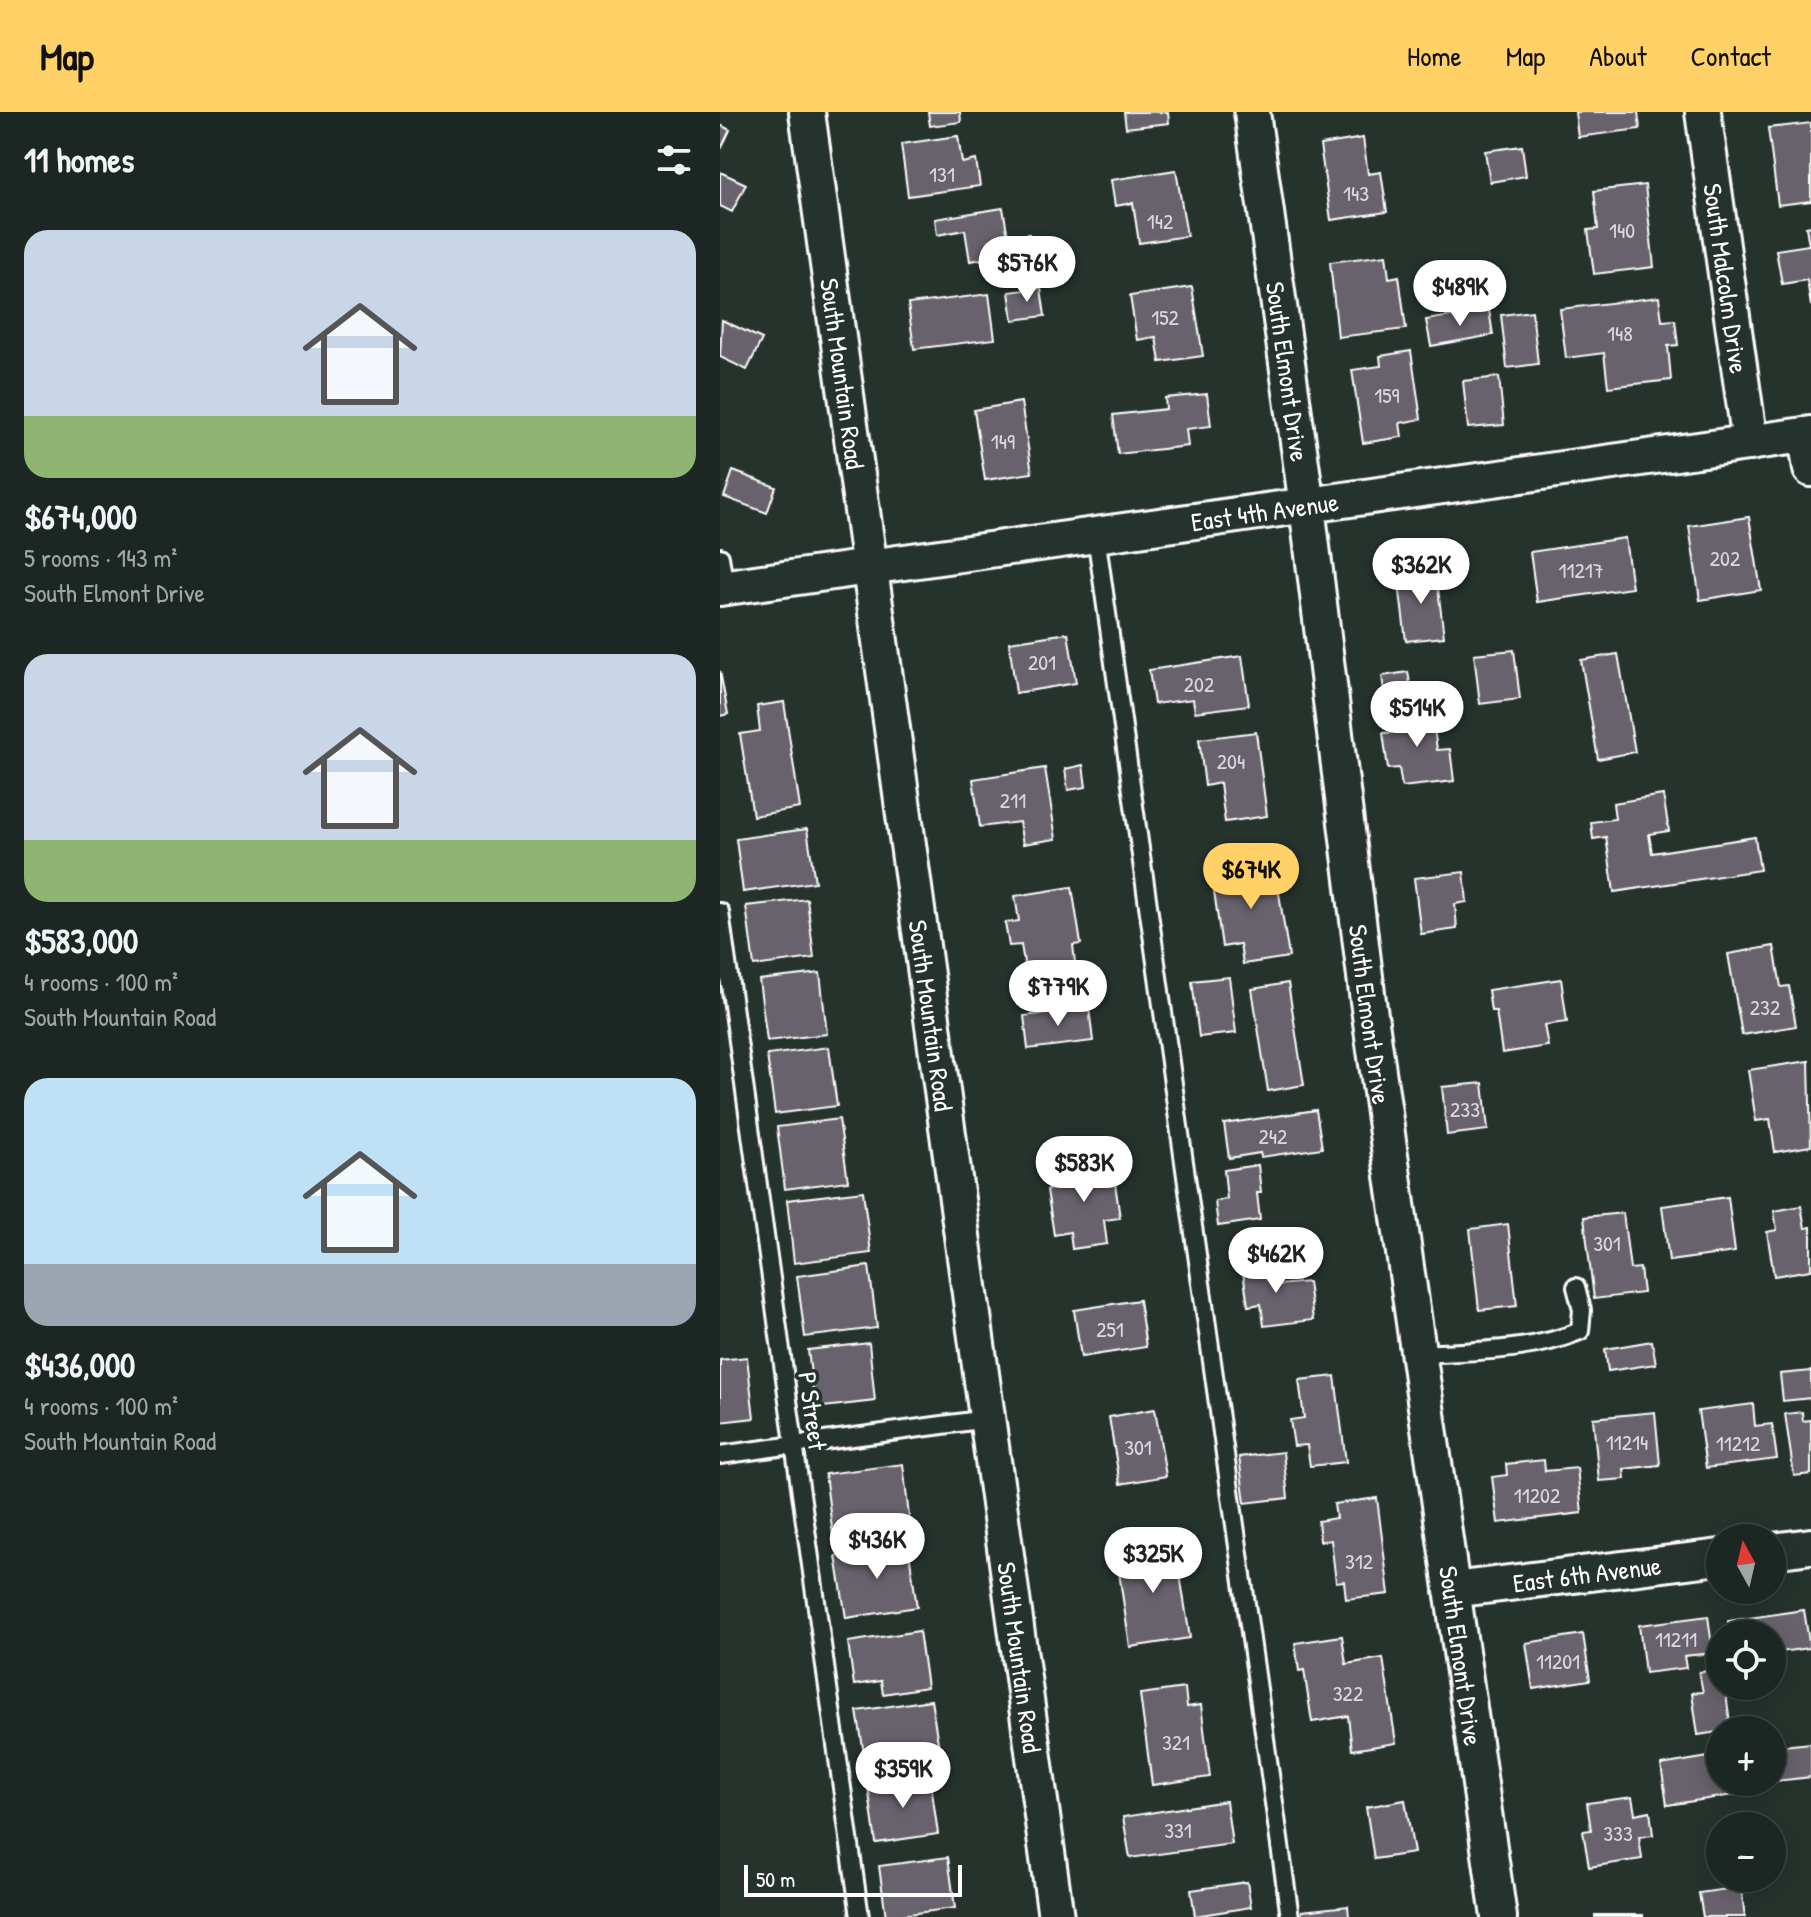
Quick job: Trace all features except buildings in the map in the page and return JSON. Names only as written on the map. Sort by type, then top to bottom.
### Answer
[{"type":"street","name":"South Mountain Road","points":[[807,112],[1056,1917]]},
{"type":"street","name":"South Elmont Drive","points":[[1252,112],[1307,506],[1368,1001],[1499,1917]]},
{"type":"street","name":"South Malcolm Drive","points":[[1703,112],[1750,443]]},
{"type":"street","name":"East 4th Avenue","points":[[722,577],[870,567],[1809,434]]},
{"type":"street","points":[[1809,434],[1811,469]]},
{"type":"street","points":[[1786,1549],[1811,1546]]},
{"type":"street","name":"East 6th Avenue","points":[[1452,1590],[1706,1559]]},
{"type":"lane","points":[[1096,535],[1290,1917]]},
{"type":"lane","name":"P Street","points":[[720,912],[860,1917]]},
{"type":"lane","points":[[1419,1354],[1484,1350],[1562,1339],[1580,1331],[1582,1310],[1576,1287]]},
{"type":"lane","points":[[720,1455],[987,1419]]}]
